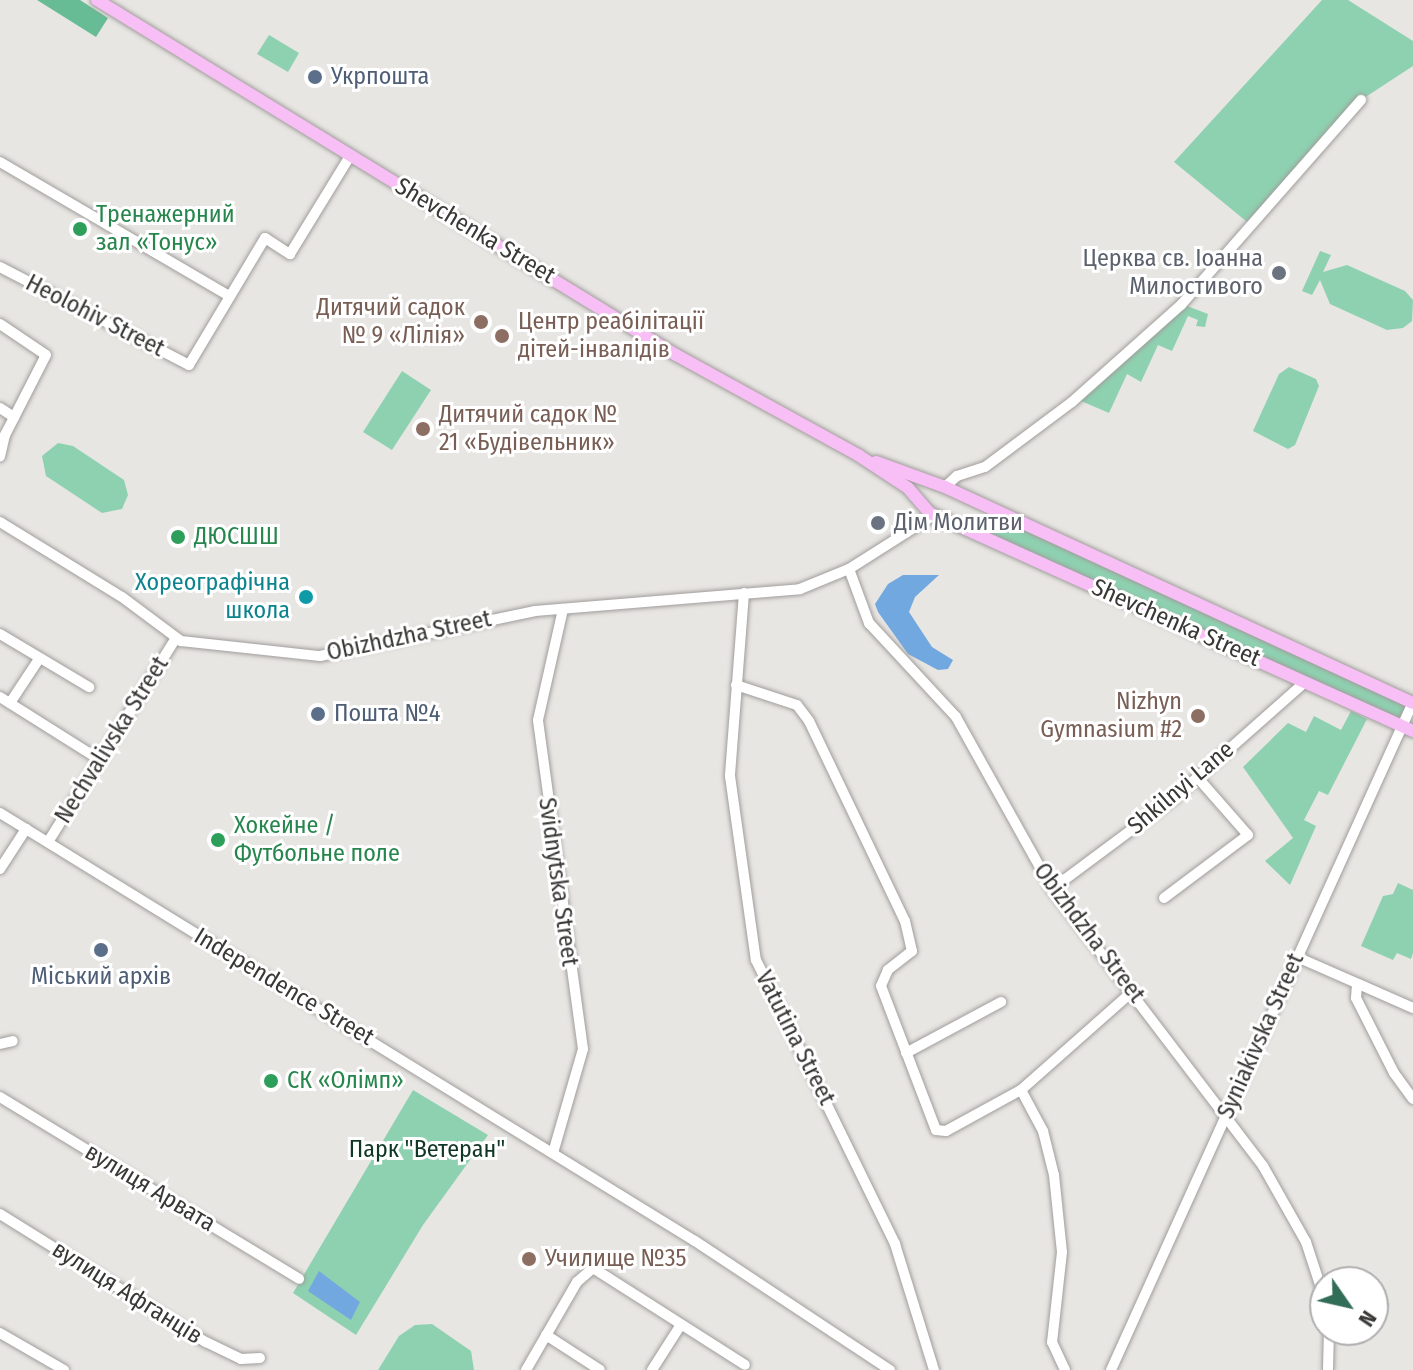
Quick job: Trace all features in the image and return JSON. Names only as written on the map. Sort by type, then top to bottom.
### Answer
[{"type":"main road","name":"Shevchenka Street","points":[[97,0],[676,355],[858,455],[946,490],[1413,702]]},
{"type":"main road","name":"Shevchenka Street","points":[[858,455],[930,511],[1407,729]]},
{"type":"main road","points":[[946,490],[951,508],[930,511],[926,493],[946,490]]},
{"type":"street","points":[[946,490],[961,475],[985,467],[1072,402],[1181,305],[1361,100]]},
{"type":"street","points":[[0,162],[229,296],[265,238],[290,254],[350,156]]},
{"type":"street","name":"Heolohiv Street","points":[[0,267],[189,365],[229,296]]},
{"type":"street","points":[[0,324],[46,355],[14,417],[0,456]]},
{"type":"street","points":[[0,408],[14,417]]},
{"type":"street","name":"Obizhdzha Street","points":[[176,638],[320,656],[383,645],[492,619],[563,609],[800,589],[849,569],[930,511]]},
{"type":"street","points":[[0,522],[122,597],[176,638]]},
{"type":"street","name":"Obizhdzha Street","points":[[849,569],[869,623],[956,717],[1052,889],[1133,991],[1290,1208],[1312,1266]]},
{"type":"street","name":"Vatutina Street","points":[[744,593],[730,776],[756,960],[895,1244],[934,1370]]},
{"type":"street","name":"Svidnytska Street","points":[[553,1153],[583,1049],[538,720],[563,609]]},
{"type":"street","points":[[0,634],[89,687]]},
{"type":"street","name":"Nechvalivska Street","points":[[48,842],[176,638]]},
{"type":"street","points":[[10,703],[39,659]]},
{"type":"street","name":"Shkilnyi Lane","points":[[1052,889],[1197,777],[1305,682]]},
{"type":"street","points":[[736,685],[797,705],[895,900],[913,946],[909,956],[888,970],[881,986],[918,1091],[941,1132],[1021,1090],[1133,991]]},
{"type":"street","points":[[0,697],[100,760]]},
{"type":"street","name":"Syniakivska Street","points":[[1111,1370],[1297,957],[1407,729],[1413,702]]},
{"type":"street","points":[[1164,898],[1248,835],[1197,777]]},
{"type":"street","name":"Independence Street","points":[[0,813],[553,1153],[890,1370]]},
{"type":"street","name":"Nechvalivska Street","points":[[0,869],[26,829]]},
{"type":"street","points":[[1297,957],[1413,1008]]},
{"type":"street","points":[[1357,984],[1356,998],[1394,1073],[1413,1099]]},
{"type":"street","points":[[906,1053],[1001,1002]]},
{"type":"street","points":[[0,1044],[13,1041]]},
{"type":"street","points":[[1021,1090],[1043,1131],[1054,1175],[1062,1252],[1052,1342],[1065,1370]]},
{"type":"street","name":"вулиця Арвата","points":[[0,1097],[299,1279]]},
{"type":"street","name":"вулиця Афганців","points":[[0,1214],[206,1342],[241,1359],[260,1358]]},
{"type":"street","points":[[526,1370],[585,1270],[593,1268],[680,1326],[711,1339],[744,1368]]},
{"type":"street","points":[[652,1370],[680,1326]]},
{"type":"street","points":[[0,1333],[64,1370]]},
{"type":"street","points":[[546,1335],[600,1370]]},
{"type":"street","points":[[1328,1370],[1329,1346]]},
{"type":"green space","points":[[37,0],[80,0],[108,18],[96,37]]},
{"type":"green space","points":[[1322,0],[1348,0],[1413,41],[1413,66],[1361,100],[1252,226],[1174,162]]},
{"type":"green space","points":[[269,35],[299,53],[288,72],[257,54]]},
{"type":"green space","points":[[1320,251],[1331,255],[1323,272],[1347,265],[1405,291],[1413,300],[1412,321],[1403,328],[1387,330],[1330,304],[1320,280],[1312,295],[1302,291]]},
{"type":"green space","points":[[1187,306],[1208,314],[1205,327],[1196,326],[1198,320],[1188,316],[1172,351],[1158,345],[1141,382],[1127,374],[1109,413],[1081,401]]},
{"type":"green space","points":[[1289,367],[1316,379],[1319,386],[1295,445],[1288,449],[1253,431],[1279,374]]},
{"type":"green space","points":[[402,371],[431,390],[392,450],[363,432]]},
{"type":"green space","points":[[58,443],[73,446],[124,480],[128,495],[122,509],[102,513],[46,476],[42,456]]},
{"type":"green space","points":[[993,516],[1406,705],[1398,722],[986,531],[983,521]]},
{"type":"green space","points":[[1351,711],[1367,719],[1328,795],[1319,791],[1304,820],[1316,826],[1290,885],[1265,861],[1293,838],[1243,767],[1288,723],[1306,732],[1314,716],[1341,730]]},
{"type":"green space","points":[[1398,883],[1413,890],[1413,953],[1411,959],[1397,953],[1393,960],[1361,946],[1383,896],[1393,894]]},
{"type":"green space","name":"Парк \"Ветеран\"","points":[[413,1090],[488,1135],[423,1225],[356,1335],[293,1293]]},
{"type":"green space","points":[[432,1324],[471,1351],[474,1370],[378,1370],[399,1336],[415,1325]]},
{"type":"water","points":[[903,575],[939,575],[915,597],[909,612],[932,647],[953,660],[948,669],[938,670],[908,654],[878,612],[875,604],[888,584]]},
{"type":"water","points":[[319,1271],[360,1302],[351,1320],[308,1291]]},
{"type":"place","name":"Укрпошта","points":[[315,77]]},
{"type":"place","name":"Тренажерний зал «Тонус»","points":[[80,229]]},
{"type":"place","name":"Церква св. Іоанна Милостивого","points":[[1279,273]]},
{"type":"place","name":"Дитячий садок № 9 «Лілія»","points":[[481,322]]},
{"type":"place","name":"Центр реабілітації дітей-інвалідів","points":[[502,336]]},
{"type":"place","name":"Дитячий садок № 21 «Будівельник»","points":[[423,429]]},
{"type":"place","name":"Дім Молитви","points":[[878,523]]},
{"type":"place","name":"ДЮСШШ","points":[[178,537]]},
{"type":"place","name":"Хореографічна школа","points":[[306,597]]},
{"type":"place","name":"Пошта №4","points":[[318,714]]},
{"type":"place","name":"Nizhyn Gymnasium #2","points":[[1198,716]]},
{"type":"place","name":"Хокейне / Футбольне поле","points":[[218,840]]},
{"type":"place","name":"Міський архів","points":[[101,950]]},
{"type":"place","name":"СК «Олімп»","points":[[271,1081]]},
{"type":"place","name":"Училище №35","points":[[529,1259]]}]
